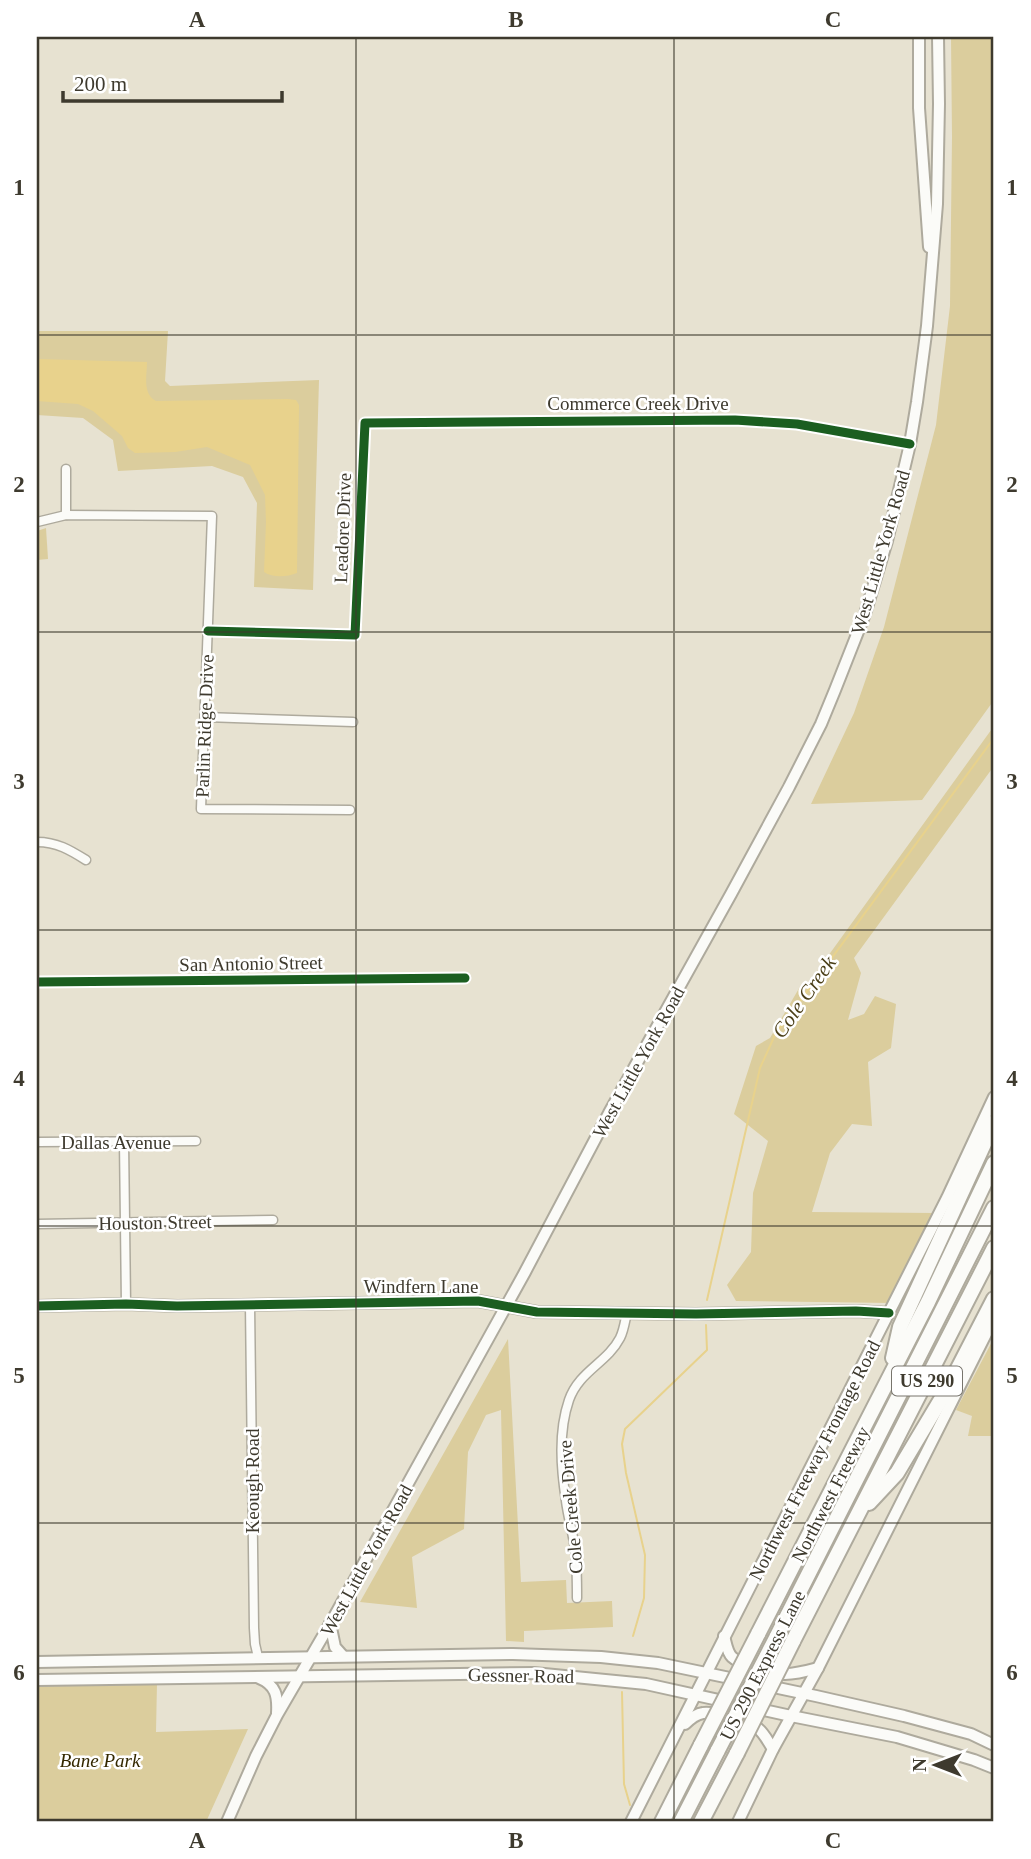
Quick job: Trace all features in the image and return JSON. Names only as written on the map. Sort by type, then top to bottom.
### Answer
[{"type":"highway","points":[[888,1380],[900,1327],[994,1122]]},
{"type":"highway","name":"Northwest Freeway","points":[[662,1822],[929,1302],[994,1163]]},
{"type":"highway","name":"US 290 Express Lane","points":[[681,1822],[994,1208]]},
{"type":"highway","name":"Northwest Freeway","points":[[701,1822],[994,1248]]},
{"type":"highway","points":[[858,1514],[897,1473],[949,1386],[994,1299]]},
{"type":"main road","name":"West Little York Road","points":[[919,37],[919,108],[931,260]]},
{"type":"main road","name":"West Little York Road","points":[[227,1822],[277,1715],[505,1307],[731,894],[821,723],[864,614],[887,541],[910,444],[927,326],[937,204],[938,37]]},
{"type":"main road","name":"Northwest Freeway Frontage Road","points":[[631,1822],[947,1198],[994,1097]]},
{"type":"main road","name":"Windfern Lane","points":[[37,1306],[478,1301],[537,1312],[889,1313]]},
{"type":"main road","points":[[738,1822],[994,1318]]},
{"type":"main road","points":[[330,1623],[335,1647],[343,1656]]},
{"type":"main road","points":[[724,1636],[729,1653],[742,1663],[783,1674],[818,1668]]},
{"type":"main road","name":"Gessner Road","points":[[37,1662],[445,1655],[601,1657],[658,1663],[904,1716],[971,1734],[994,1745]]},
{"type":"main road","points":[[445,1655],[445,1674]]},
{"type":"main road","points":[[545,1656],[545,1674]]},
{"type":"main road","points":[[142,1659],[142,1679]]},
{"type":"main road","name":"Gessner Road","points":[[37,1680],[545,1674],[646,1684],[897,1737],[994,1768]]},
{"type":"main road","points":[[257,1677],[274,1689],[277,1696],[277,1715]]},
{"type":"main road","points":[[678,1731],[691,1718],[710,1712],[757,1727],[773,1749]]},
{"type":"main road","points":[[897,1737],[904,1716]]},
{"type":"street","name":"Commerce Creek Drive","points":[[365,422],[735,420],[797,424],[910,444]]},
{"type":"street","name":"Leadore Drive","points":[[208,631],[355,635],[365,422]]},
{"type":"street","points":[[37,522],[66,515],[66,469]]},
{"type":"street","name":"Parlin Ridge Drive","points":[[66,515],[212,516],[201,809],[350,810]]},
{"type":"street","points":[[205,717],[352,722]]},
{"type":"street","points":[[37,842],[58,844],[86,860]]},
{"type":"street","name":"San Antonio Street","points":[[37,982],[465,978]]},
{"type":"street","points":[[124,1141],[126,1304]]},
{"type":"street","name":"Dallas Avenue","points":[[37,1142],[196,1142]]},
{"type":"street","name":"Houston Street","points":[[37,1224],[273,1220]]},
{"type":"street","name":"Keough Road","points":[[250,1305],[254,1628],[258,1657]]},
{"type":"street","name":"Cole Creek Drive","points":[[577,1598],[575,1550],[565,1501],[562,1442],[564,1422],[574,1388],[616,1344],[623,1332],[627,1312]]},
{"type":"green space","points":[[951,37],[994,37],[994,700],[922,800],[811,804],[854,713],[884,627],[936,425],[950,306]]},
{"type":"green space","points":[[37,331],[168,331],[165,381],[170,386],[319,380],[313,590],[254,587],[257,503],[243,477],[212,466],[118,471],[113,440],[83,418],[37,415]]},
{"type":"green space","points":[[46,528],[48,559],[37,560],[37,531]]},
{"type":"green space","points":[[994,726],[994,766],[854,958],[861,973],[848,1020],[864,1014],[875,996],[896,1004],[891,1048],[868,1062],[872,1126],[852,1124],[830,1153],[812,1212],[935,1213],[891,1303],[736,1301],[727,1285],[751,1252],[753,1193],[768,1141],[734,1114],[756,1046],[770,1038],[801,985],[810,981]]},
{"type":"green space","points":[[994,1338],[994,1436],[968,1436],[972,1416],[956,1410]]},
{"type":"green space","points":[[508,1339],[521,1582],[566,1580],[567,1603],[612,1601],[613,1627],[524,1631],[524,1642],[506,1641],[501,1410],[486,1415],[468,1452],[464,1529],[412,1557],[417,1608],[360,1602]]},
{"type":"green space","name":"Bane Park","points":[[157,1683],[156,1732],[248,1729],[206,1822],[37,1822],[37,1685]]},
{"type":"shaded area","points":[[37,359],[147,362],[147,389],[156,401],[296,400],[299,405],[297,573],[280,576],[264,572],[265,495],[250,465],[207,447],[175,452],[135,453],[128,448],[122,436],[93,411],[78,404],[37,401]]},
{"type":"waterway","name":"Cole Creek","points":[[707,1300],[760,1068],[775,1035],[994,738]]},
{"type":"waterway","name":"Cole Creek","points":[[633,1636],[644,1598],[645,1555],[626,1473],[622,1444],[625,1429],[707,1350],[706,1325]]},
{"type":"waterway","name":"Cole Creek","points":[[622,1692],[624,1784],[630,1805]]},
{"type":"cycle path","points":[[208,631],[355,635],[365,423],[735,420],[797,424],[910,444]]},
{"type":"cycle path","points":[[37,982],[465,978]]},
{"type":"cycle path","points":[[37,1306],[478,1301],[537,1312],[889,1313]]}]
